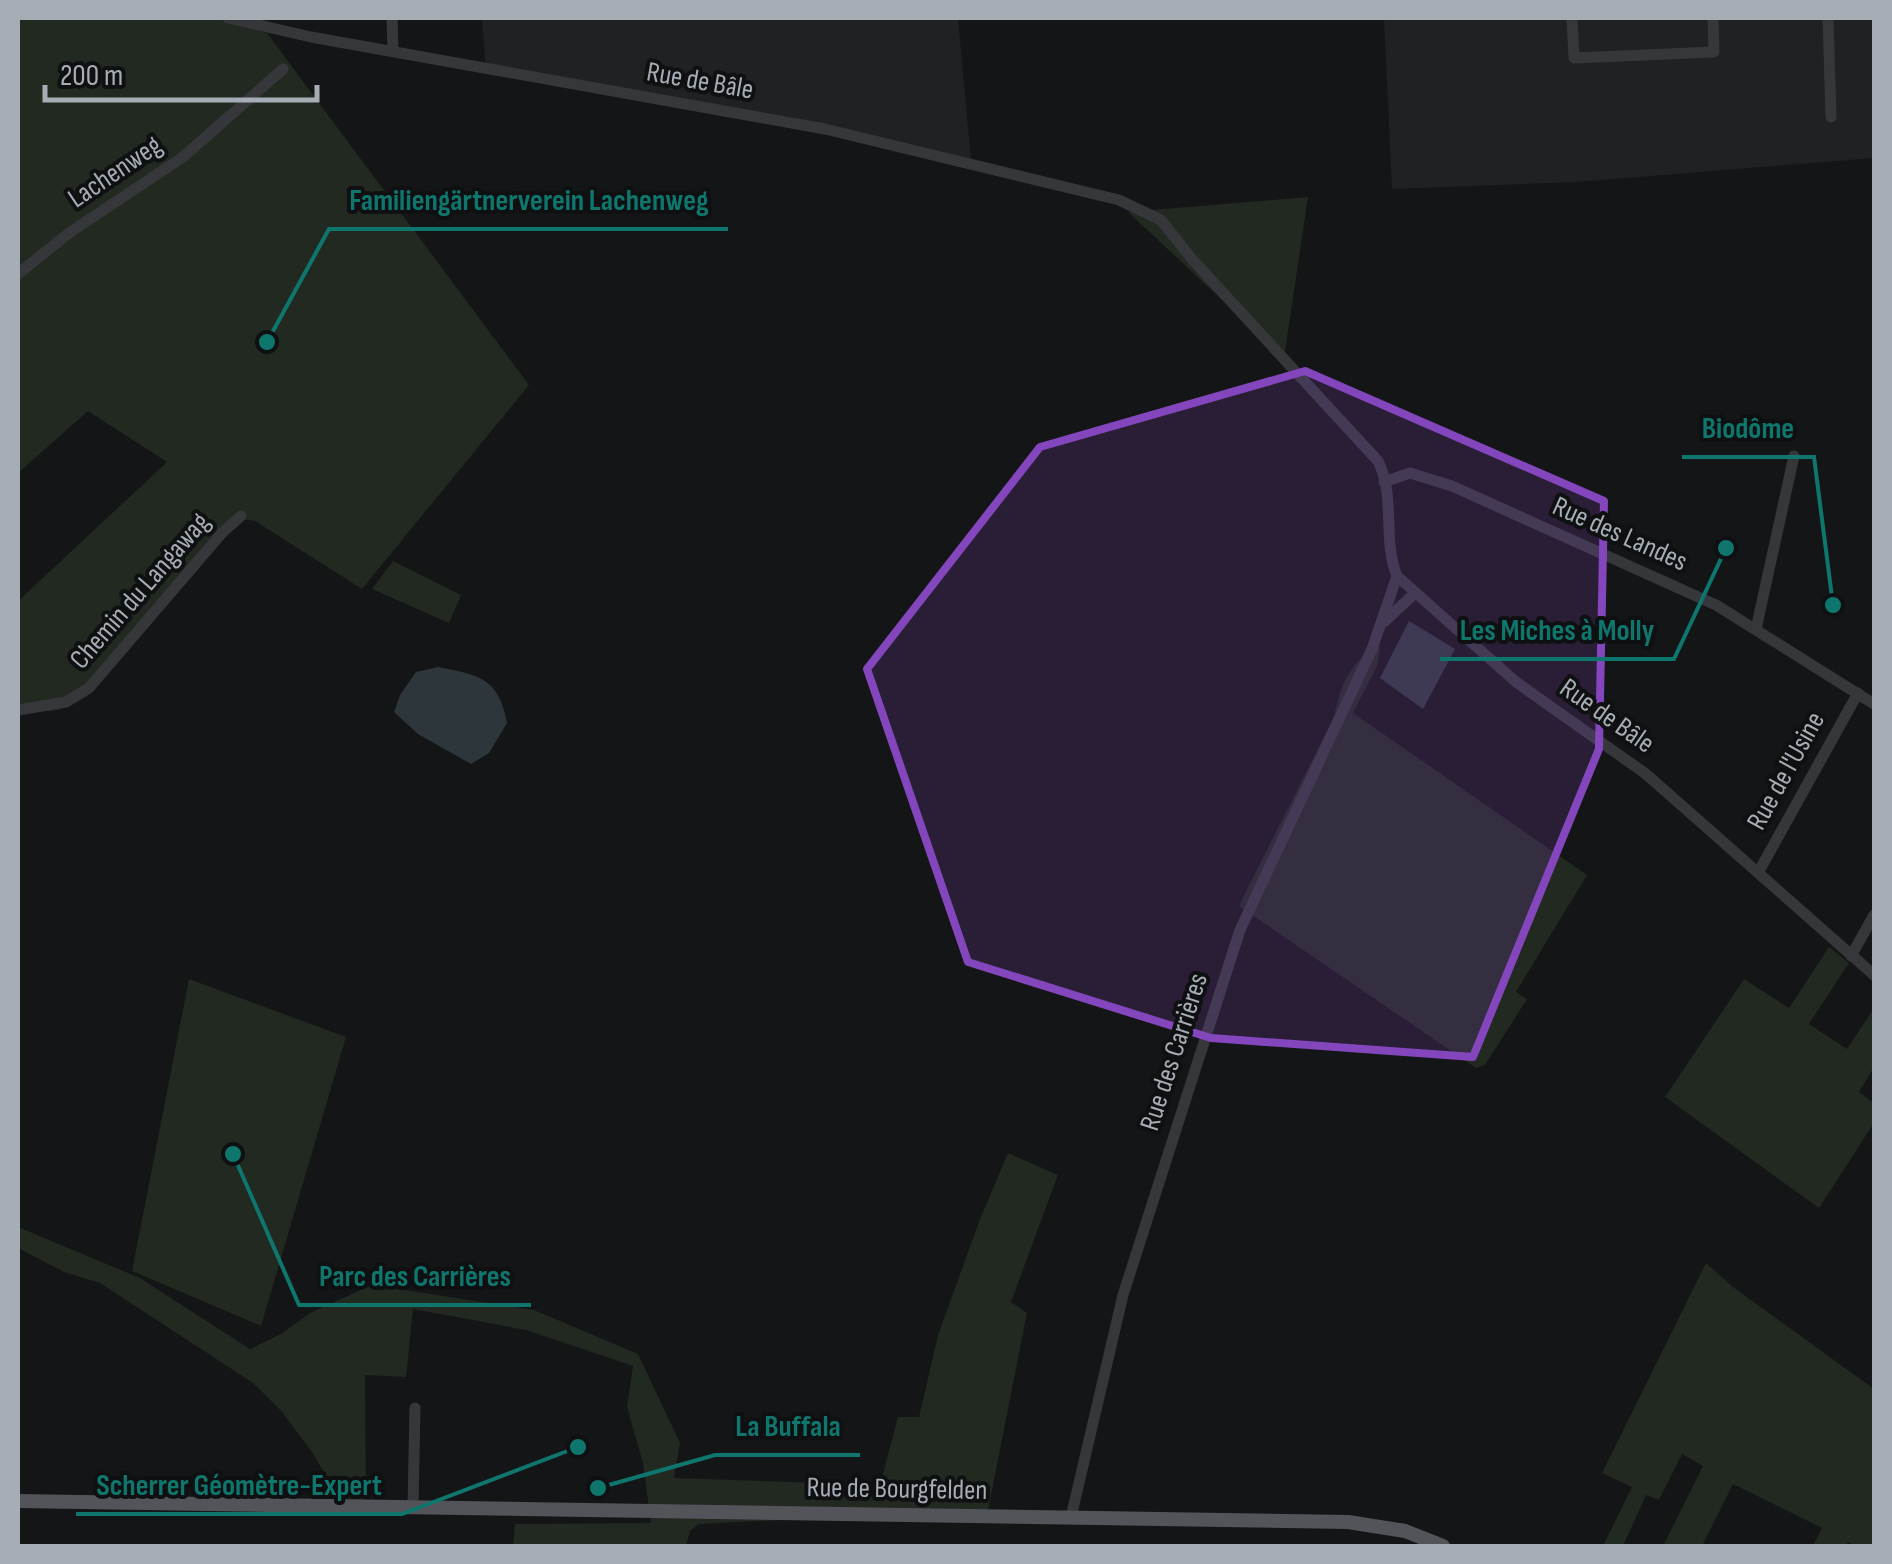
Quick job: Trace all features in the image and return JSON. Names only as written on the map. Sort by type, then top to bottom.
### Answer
[{"type":"main road","name":"Rue de Bourgfelden","points":[[18,1501],[1348,1522],[1405,1531],[1443,1546]]},
{"type":"street","name":"Rue de Bâle","points":[[228,18],[279,31],[825,129],[1136,206],[1160,220],[1176,236],[1176,242],[1367,446],[1383,472],[1391,560],[1398,576],[1414,593],[1516,682],[1646,774],[1874,975]]},
{"type":"street","points":[[392,18],[393,52]]},
{"type":"street","points":[[1572,18],[1574,58],[1714,52],[1713,18]]},
{"type":"street","points":[[1828,18],[1831,117]]},
{"type":"street","name":"Lachenweg","points":[[18,274],[70,232],[183,157],[283,69]]},
{"type":"street","points":[[1756,630],[1794,456]]},
{"type":"street","name":"Rue des Landes","points":[[1384,482],[1410,473],[1452,486],[1716,606],[1874,704]]},
{"type":"street","name":"Chemin du Langawag","points":[[18,710],[66,702],[90,688],[222,533],[241,516]]},
{"type":"street","name":"Rue des Carrières","points":[[1070,1517],[1124,1295],[1240,930],[1384,622],[1389,594],[1398,576]]},
{"type":"street","name":"Rue des Carrières","points":[[1384,622],[1414,593]]},
{"type":"street","name":"Rue de l'Usine","points":[[1758,874],[1858,693]]},
{"type":"street","points":[[1851,956],[1874,915]]},
{"type":"street","points":[[413,1506],[415,1408]]},
{"type":"highlighted area","points":[[1305,371],[1604,501],[1599,749],[1473,1057],[1211,1038],[968,962],[867,669],[1040,447]]},
{"type":"shaded area","points":[[18,18],[216,18],[267,33],[529,385],[362,589],[255,521],[236,518],[91,693],[58,710],[18,714],[18,601],[167,462],[88,411],[18,473]]},
{"type":"shaded area","points":[[482,18],[958,18],[971,160],[486,72]]},
{"type":"shaded area","points":[[1384,18],[1874,18],[1874,158],[1576,182],[1392,189]]},
{"type":"shaded area","points":[[1308,197],[1284,358],[1128,212]]},
{"type":"shaded area","points":[[393,561],[461,595],[449,623],[372,589]]},
{"type":"shaded area","points":[[1409,621],[1455,649],[1423,709],[1380,678]]},
{"type":"shaded area","points":[[1380,646],[1377,666],[1353,713],[1587,875],[1516,992],[1527,999],[1485,1065],[1476,1068],[1239,906],[1334,717],[1348,675],[1361,659]]},
{"type":"shaded area","points":[[438,667],[476,676],[499,696],[507,723],[489,753],[471,764],[418,734],[394,712],[416,672]]},
{"type":"shaded area","points":[[1829,947],[1849,963],[1809,1024],[1847,1049],[1874,1008],[1874,1067],[1859,1092],[1874,1103],[1874,1123],[1819,1208],[1665,1097],[1744,979],[1789,1008]]},
{"type":"shaded area","points":[[189,979],[346,1037],[261,1326],[132,1271]]},
{"type":"shaded area","points":[[1008,1153],[1058,1175],[1011,1302],[1027,1313],[988,1510],[699,1524],[690,1531],[686,1546],[513,1546],[515,1524],[651,1523],[643,1463],[627,1407],[633,1366],[526,1330],[413,1309],[406,1377],[365,1375],[366,1499],[339,1498],[312,1452],[282,1412],[253,1383],[100,1283],[64,1272],[18,1248],[18,1227],[140,1278],[250,1349],[281,1334],[310,1313],[372,1285],[534,1310],[638,1354],[680,1443],[674,1478],[880,1485],[898,1417],[919,1417],[938,1335]]},
{"type":"shaded area","points":[[1706,1263],[1874,1389],[1874,1546],[1848,1542],[1845,1546],[1813,1546],[1822,1528],[1733,1484],[1702,1546],[1663,1546],[1703,1466],[1682,1454],[1659,1500],[1646,1495],[1623,1546],[1603,1546],[1632,1487],[1602,1473]]},
{"type":"place","name":"Familiengärtnerverein Lachenweg","points":[[267,342]]},
{"type":"place","name":"Les Miches à Molly","points":[[1726,548]]},
{"type":"place","name":"Biodôme","points":[[1833,605]]},
{"type":"place","name":"Parc des Carrières","points":[[233,1154]]},
{"type":"place","name":"Scherrer Géomètre-Expert","points":[[578,1447]]},
{"type":"place","name":"La Buffala","points":[[598,1488]]}]
